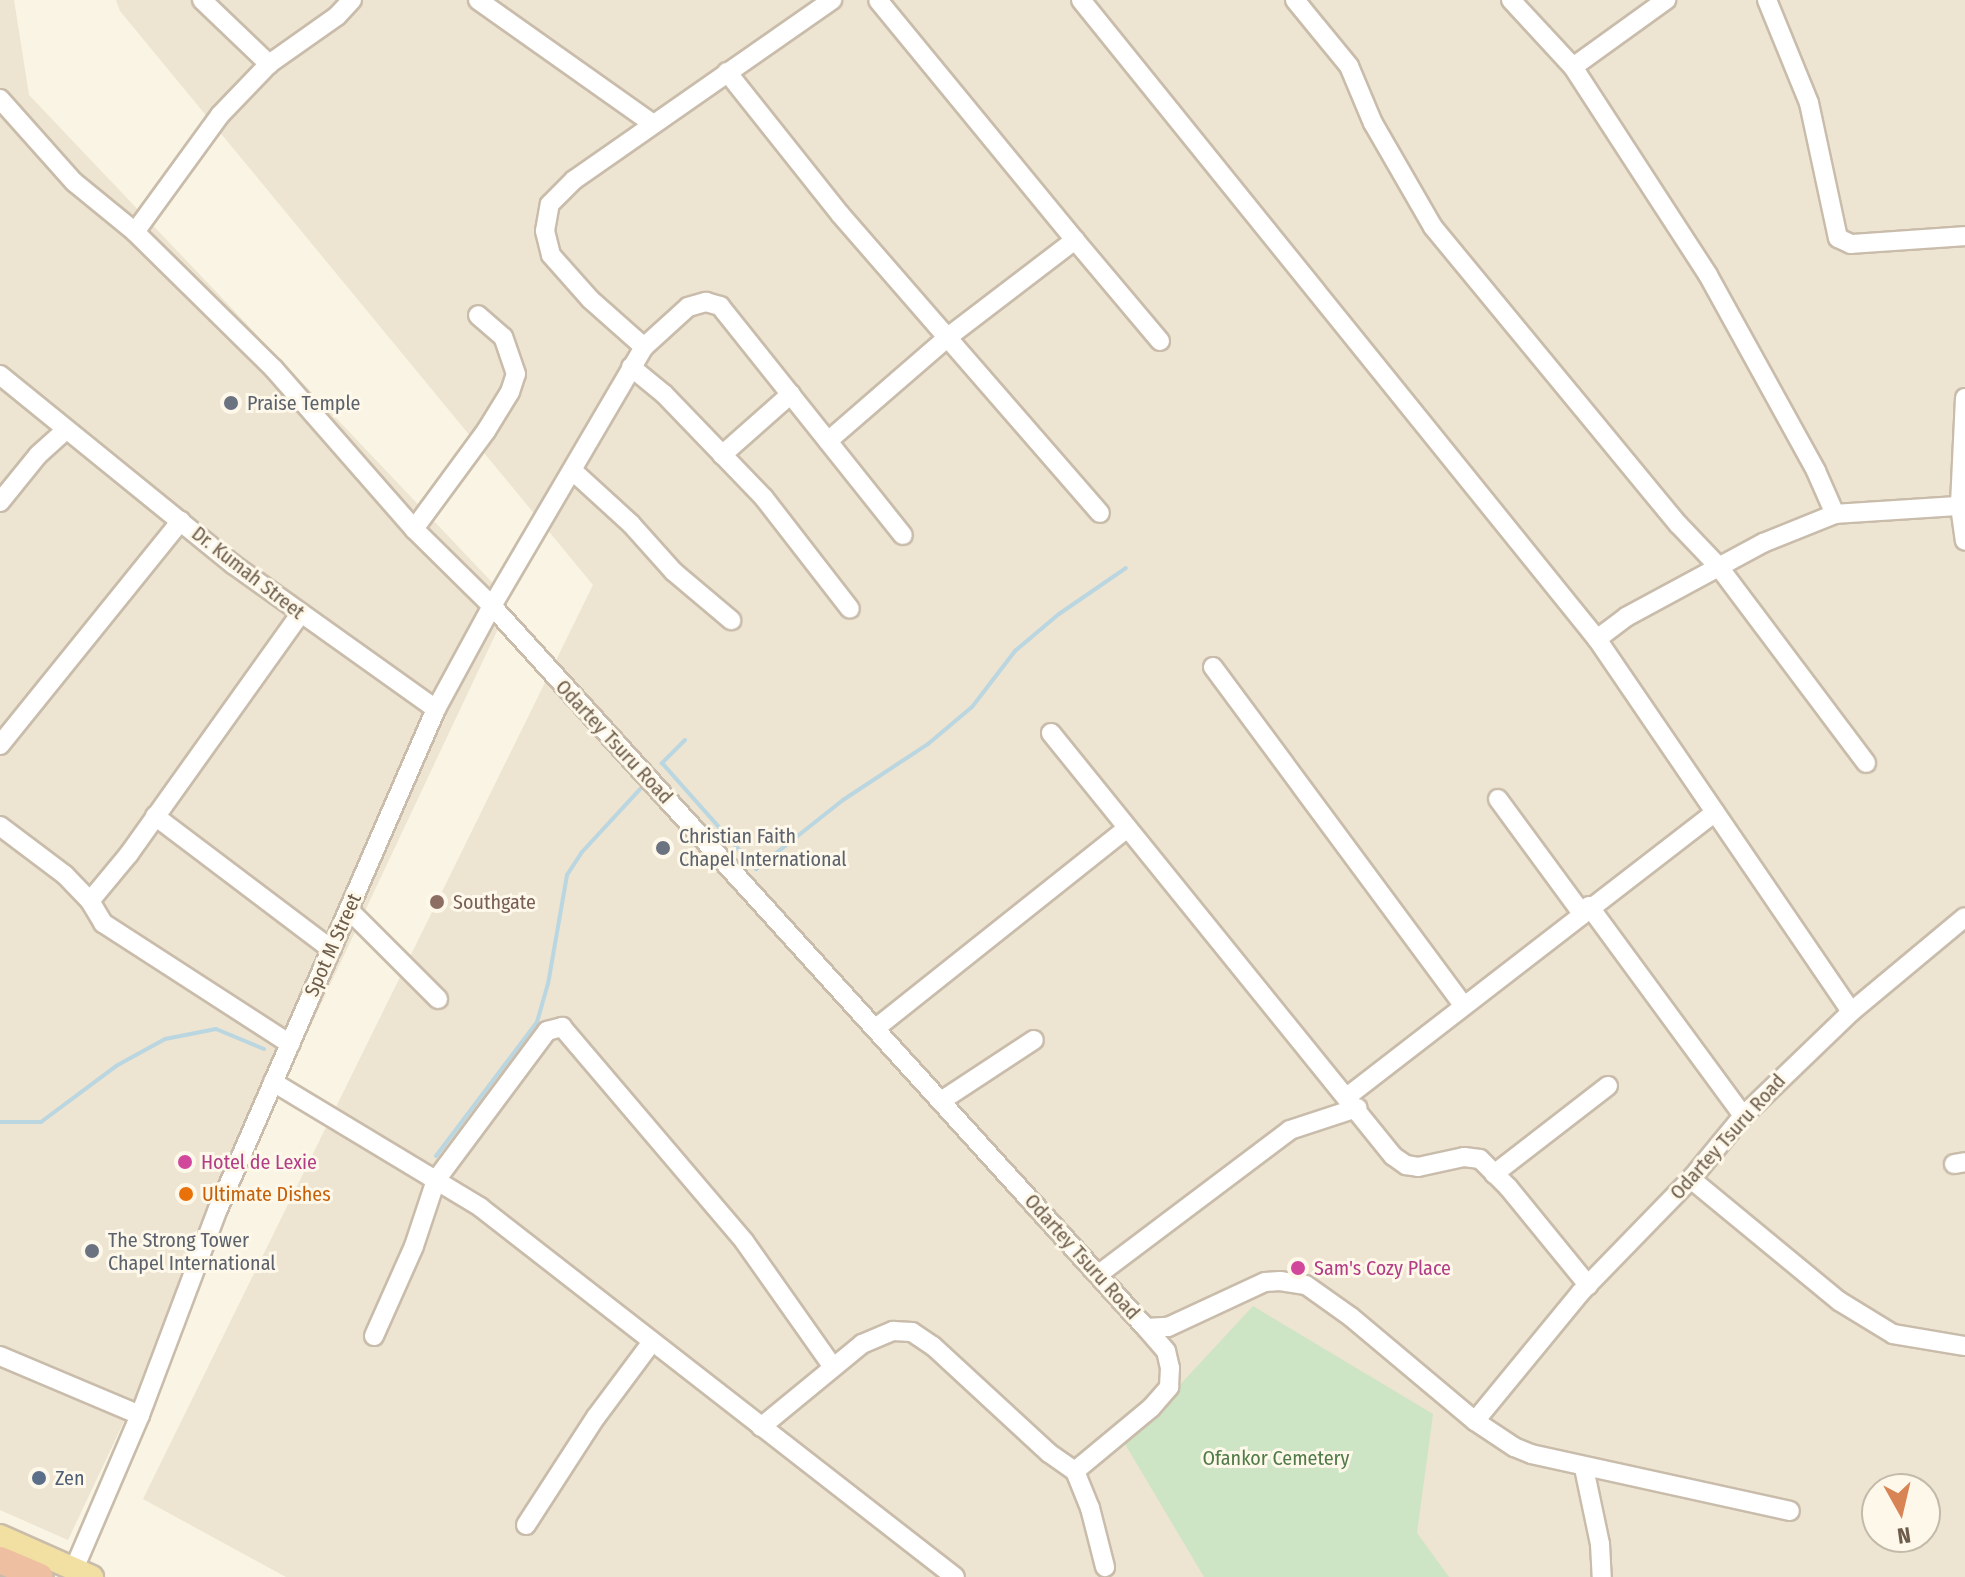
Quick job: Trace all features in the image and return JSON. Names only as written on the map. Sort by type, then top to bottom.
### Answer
[{"type":"highway","points":[[0,1560],[40,1577]]},
{"type":"main road","points":[[0,1536],[83,1573]]},
{"type":"street","points":[[202,0],[269,64]]},
{"type":"street","points":[[135,232],[220,115],[269,64],[337,16],[352,0]]},
{"type":"street","points":[[478,0],[653,124]]},
{"type":"street","points":[[644,347],[575,283],[551,255],[545,231],[550,204],[574,180],[832,0]]},
{"type":"street","points":[[878,0],[1160,341]]},
{"type":"street","points":[[1081,0],[1597,639],[1851,1012]]},
{"type":"street","points":[[1295,0],[1349,66],[1373,123],[1433,227],[1679,525],[1719,567],[1803,685],[1866,763]]},
{"type":"street","points":[[1511,0],[1573,67],[1708,275],[1816,471],[1835,514]]},
{"type":"street","points":[[1573,67],[1666,0]]},
{"type":"street","points":[[1767,0],[1809,103],[1838,238],[1851,244],[1965,236]]},
{"type":"street","points":[[727,72],[840,214],[1100,513]]},
{"type":"street","name":"Odartey Tsuru Road","points":[[0,99],[74,182],[135,232],[229,323],[315,415],[414,529],[492,606],[1146,1328],[1168,1327],[1265,1282],[1306,1285],[1351,1317],[1475,1421],[1588,1285],[1691,1179],[1743,1116],[1851,1012],[1965,917]]},
{"type":"street","points":[[828,441],[948,337],[1075,240]]},
{"type":"street","name":"Spot M Street","points":[[83,1573],[218,1209],[436,709],[631,367],[644,347],[688,307],[706,302],[720,306],[791,394]]},
{"type":"street","points":[[414,529],[486,431],[510,392],[516,374],[503,337],[478,315]]},
{"type":"street","points":[[631,367],[664,394],[764,498],[850,609]]},
{"type":"street","name":"Dr. Kumah Street","points":[[0,375],[300,614],[436,709]]},
{"type":"street","points":[[722,455],[791,394],[903,535]]},
{"type":"street","points":[[1965,398],[1960,506],[1965,541]]},
{"type":"street","points":[[0,502],[38,455],[66,430]]},
{"type":"street","points":[[573,471],[631,524],[674,572],[731,620]]},
{"type":"street","points":[[1597,639],[1626,617],[1797,527],[1835,514],[1960,506]]},
{"type":"street","points":[[0,745],[181,521]]},
{"type":"street","points":[[90,901],[117,870],[300,614]]},
{"type":"street","points":[[1213,667],[1463,1005]]},
{"type":"street","points":[[1051,733],[1393,1156],[1406,1165],[1427,1167],[1464,1157],[1480,1159],[1588,1285]]},
{"type":"street","points":[[1498,799],[1743,1116]]},
{"type":"street","points":[[1099,1274],[1290,1130],[1352,1102],[1463,1005],[1715,812]]},
{"type":"street","points":[[155,816],[331,949]]},
{"type":"street","points":[[0,826],[65,875],[90,901],[103,923],[290,1044]]},
{"type":"street","points":[[876,1028],[1126,829]]},
{"type":"street","points":[[349,910],[438,999]]},
{"type":"street","points":[[374,1336],[414,1246],[436,1180],[547,1031],[562,1027],[744,1241],[833,1367]]},
{"type":"street","points":[[941,1101],[1034,1040]]},
{"type":"street","points":[[273,1082],[480,1207],[955,1577]]},
{"type":"street","points":[[1494,1174],[1608,1086]]},
{"type":"street","points":[[1691,1179],[1839,1301],[1893,1334],[1965,1346]]},
{"type":"street","points":[[1075,1471],[1151,1408],[1169,1387],[1166,1351],[1146,1328]]},
{"type":"street","points":[[761,1427],[862,1344],[893,1331],[912,1332],[933,1346],[1049,1453],[1075,1471],[1090,1508],[1105,1567]]},
{"type":"street","points":[[526,1525],[596,1417],[652,1342]]},
{"type":"street","points":[[0,1356],[140,1415]]},
{"type":"street","points":[[1475,1421],[1514,1447],[1584,1468],[1790,1511]]},
{"type":"street","points":[[1584,1468],[1600,1544],[1602,1577]]},
{"type":"shaded area","points":[[0,0],[14,0],[29,95],[507,598],[498,629],[68,1540],[0,1510]]},
{"type":"shaded area","points":[[116,0],[1965,0],[1965,1577],[286,1577],[143,1499],[593,585],[120,11]]},
{"type":"green space","name":"Ofankor Cemetery","points":[[1253,1306],[1433,1414],[1417,1533],[1449,1577],[1204,1577],[1125,1444]]},
{"type":"waterway","points":[[685,740],[662,763],[756,869],[843,800],[928,744],[972,707],[1015,651],[1059,614],[1126,568]]},
{"type":"waterway","points":[[436,1156],[537,1022],[548,984],[567,875],[582,852],[642,787]]},
{"type":"waterway","points":[[0,1122],[41,1122],[116,1066],[165,1039],[216,1029],[264,1049]]},
{"type":"place","name":"Praise Temple","points":[[231,403]]},
{"type":"place","name":"Christian Faith Chapel International","points":[[663,848]]},
{"type":"place","name":"Southgate","points":[[437,902]]},
{"type":"place","name":"Hotel de Lexie","points":[[185,1162]]},
{"type":"place","name":"Ultimate Dishes","points":[[186,1194]]},
{"type":"place","name":"The Strong Tower Chapel International","points":[[92,1251]]},
{"type":"place","name":"Sam's Cozy Place","points":[[1298,1268]]},
{"type":"place","name":"Zen","points":[[39,1478]]}]
